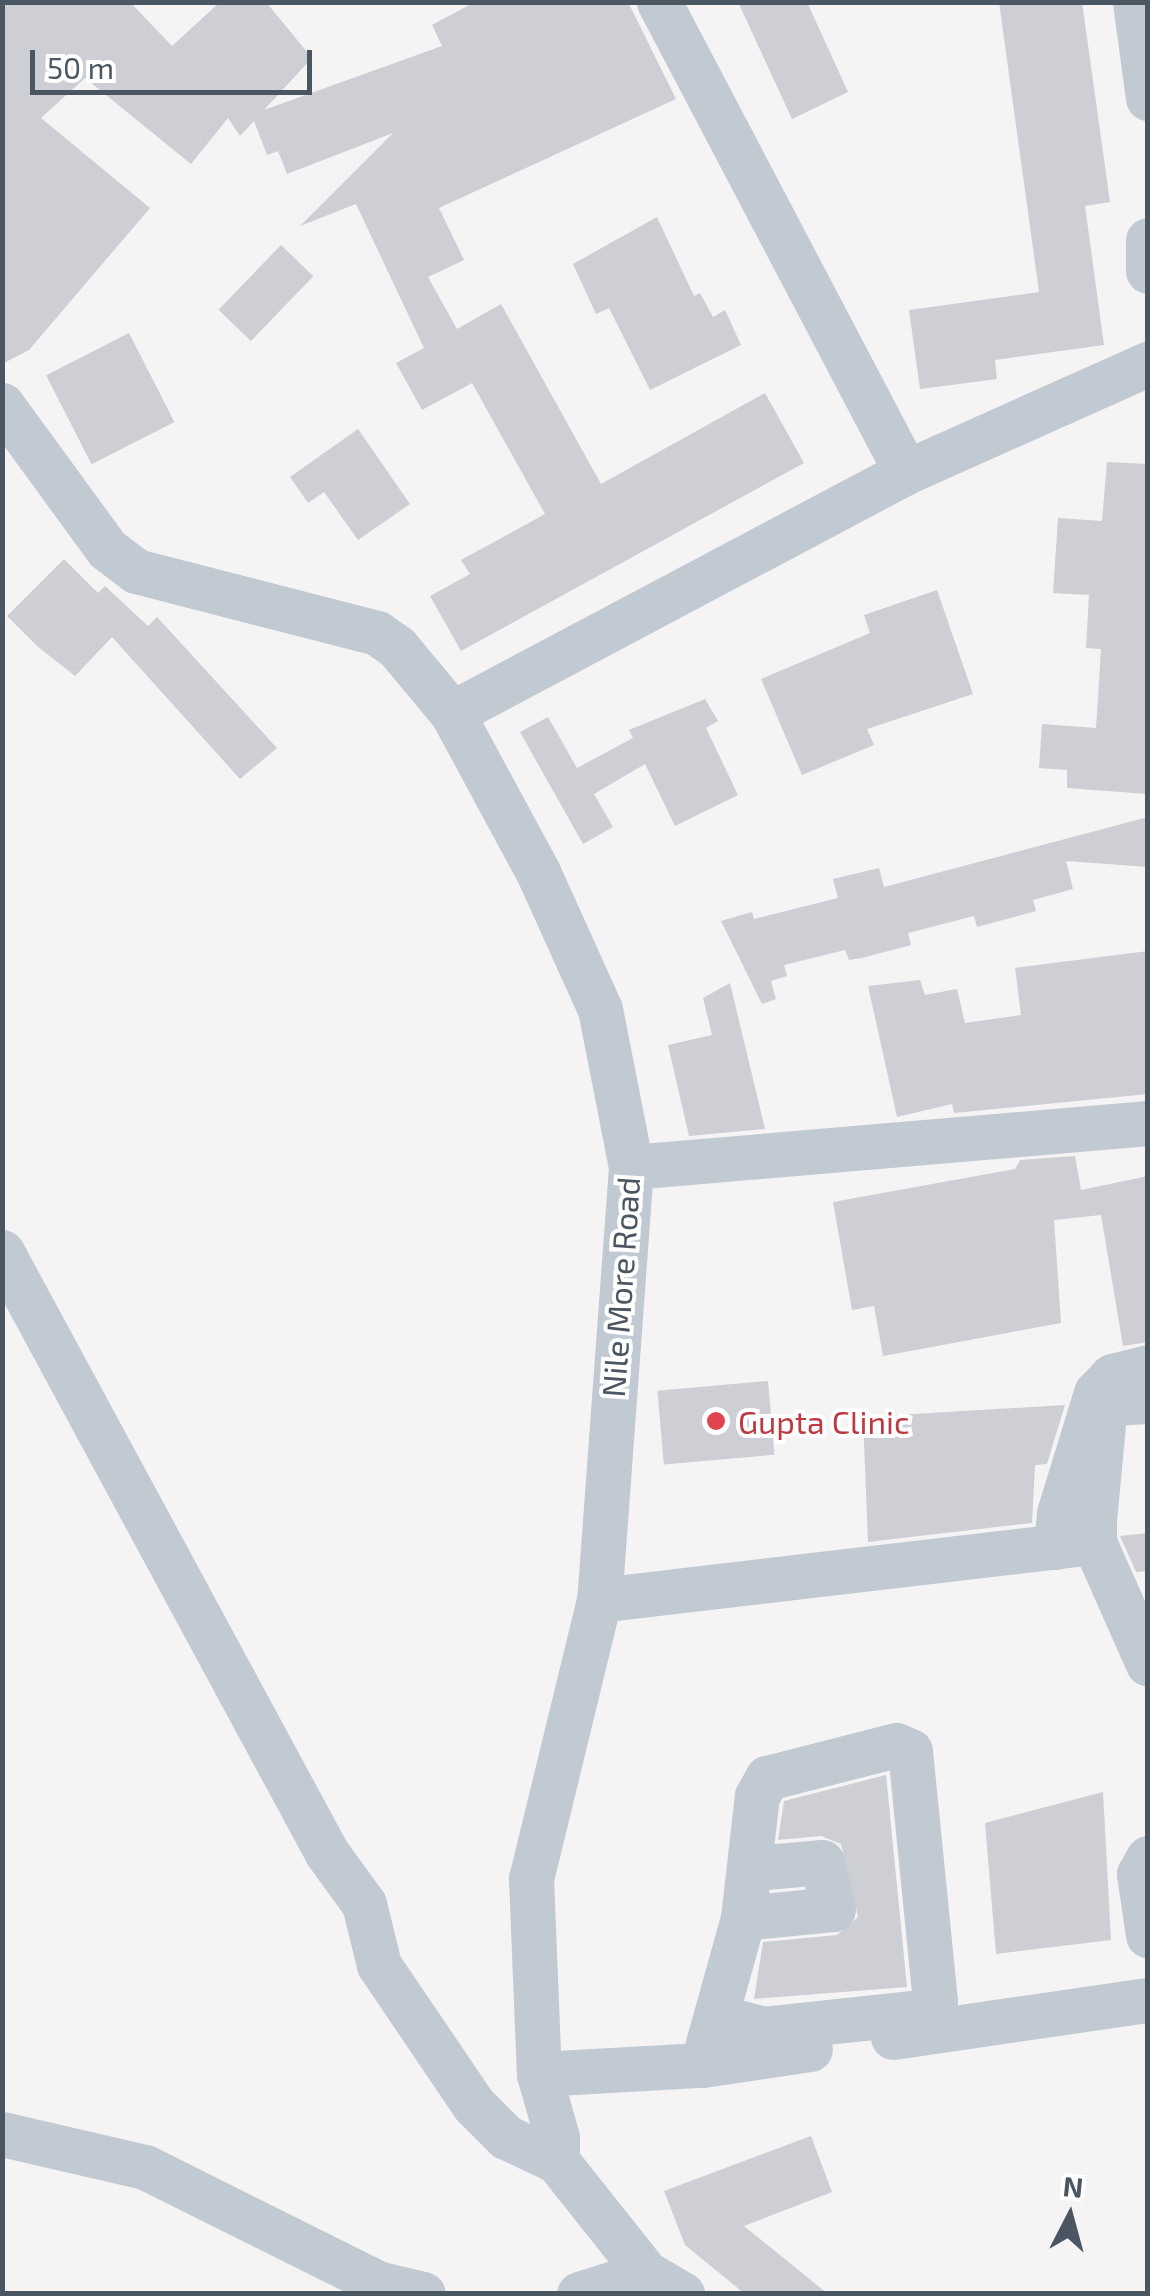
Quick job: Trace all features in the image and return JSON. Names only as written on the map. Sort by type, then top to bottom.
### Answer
[{"type":"street","points":[[659,2],[906,472]]},
{"type":"street","points":[[1135,2],[1148,98]]},
{"type":"street","points":[[1148,240],[1148,271]]},
{"type":"street","points":[[452,714],[906,472],[1148,364]]},
{"type":"street","name":"Nile More Road","points":[[2,405],[107,549],[136,571],[377,632],[397,646],[452,714],[538,872],[600,1009],[631,1167],[598,1600],[531,1878],[539,2074],[557,2161]]},
{"type":"street","points":[[631,1167],[1148,1123]]},
{"type":"street","points":[[2,1252],[327,1853],[364,1904],[379,1965],[474,2104],[506,2138],[557,2161],[664,2283]]},
{"type":"street","points":[[1148,1366],[1112,1376],[1118,1401],[1075,1545],[1148,1664]]},
{"type":"street","points":[[598,1600],[1075,1545]]},
{"type":"street","points":[[702,2066],[719,2017],[743,1918],[754,1868],[757,1796],[768,1778],[896,1746],[910,1751],[935,2001],[928,2011],[764,2028],[719,2017]]},
{"type":"street","points":[[1148,1858],[1140,1874],[1148,1935]]},
{"type":"street","points":[[743,1918],[833,1909],[822,1862],[754,1868]]},
{"type":"street","points":[[539,2074],[702,2066],[1148,2000]]},
{"type":"street","points":[[2,2134],[145,2168],[380,2284],[423,2294]]},
{"type":"street","points":[[579,2294],[664,2283]]},
{"type":"building","points":[[2,2],[130,2],[172,46],[220,2],[266,2],[312,58],[264,110],[442,46],[432,25],[475,2],[628,2],[676,99],[439,208],[464,260],[428,277],[457,329],[501,304],[601,484],[765,393],[804,463],[461,651],[430,596],[470,574],[461,560],[545,514],[472,383],[422,410],[396,363],[424,348],[356,204],[300,226],[393,133],[287,174],[278,151],[267,155],[254,121],[240,136],[228,118],[191,164],[85,78],[41,118],[150,208],[29,350],[2,364]]},
{"type":"building","points":[[738,2],[807,2],[848,92],[792,119]]},
{"type":"building","points":[[999,2],[1082,2],[1110,202],[1085,206],[1104,345],[995,360],[997,379],[920,389],[909,310],[1039,292]]},
{"type":"building","points":[[657,217],[694,296],[700,293],[713,317],[725,310],[741,345],[650,390],[609,308],[596,314],[573,264]]},
{"type":"building","points":[[281,245],[313,276],[251,341],[218,310]]},
{"type":"building","points":[[129,333],[174,422],[92,464],[46,375]]},
{"type":"building","points":[[358,429],[410,504],[358,540],[324,492],[308,503],[290,477]]},
{"type":"building","points":[[1107,462],[1148,464],[1148,794],[1067,788],[1067,770],[1039,768],[1042,724],[1096,728],[1101,649],[1086,648],[1089,595],[1053,593],[1058,518],[1102,521]]},
{"type":"building","points":[[64,559],[98,593],[105,586],[148,626],[157,617],[277,748],[240,779],[112,637],[75,676],[37,646],[7,616]]},
{"type":"building","points":[[937,590],[973,694],[867,729],[874,745],[802,775],[761,679],[870,633],[864,615]]},
{"type":"building","points":[[705,699],[718,721],[706,728],[738,795],[675,826],[645,764],[594,794],[613,827],[583,844],[520,732],[548,717],[577,768],[633,738],[629,730]]},
{"type":"building","points":[[1148,817],[1148,867],[1066,861],[1073,889],[1033,900],[1036,911],[977,927],[974,916],[908,933],[911,945],[862,958],[849,960],[845,950],[784,965],[787,976],[771,981],[776,999],[762,1004],[721,921],[752,912],[754,919],[838,898],[833,879],[879,868],[884,887]]},
{"type":"building","points":[[1148,951],[1148,1094],[954,1113],[952,1104],[897,1117],[868,986],[920,980],[925,995],[957,989],[965,1023],[1021,1015],[1015,968]]},
{"type":"building","points":[[730,983],[765,1129],[689,1136],[668,1045],[712,1035],[703,998]]},
{"type":"building","points":[[1075,1156],[1081,1190],[1148,1176],[1148,1342],[1123,1346],[1101,1215],[1054,1220],[1061,1323],[883,1356],[874,1306],[852,1310],[833,1202],[1015,1169],[1020,1160]]},
{"type":"building","points":[[768,1381],[774,1455],[664,1464],[657,1391]]},
{"type":"building","points":[[1065,1405],[1047,1464],[1035,1465],[1032,1523],[868,1542],[863,1417]]},
{"type":"building","points":[[1148,1533],[1148,1571],[1136,1572],[1120,1536]]},
{"type":"building","points":[[886,1775],[907,1987],[754,1999],[763,1942],[837,1935],[858,1917],[841,1844],[821,1836],[778,1840],[784,1801]]},
{"type":"building","points":[[1103,1792],[1111,1940],[996,1954],[985,1823]]},
{"type":"building","points":[[811,2136],[832,2192],[744,2226],[828,2294],[745,2294],[685,2245],[664,2191]]},
{"type":"place","name":"Gupta Clinic","points":[[716,1421]]}]
